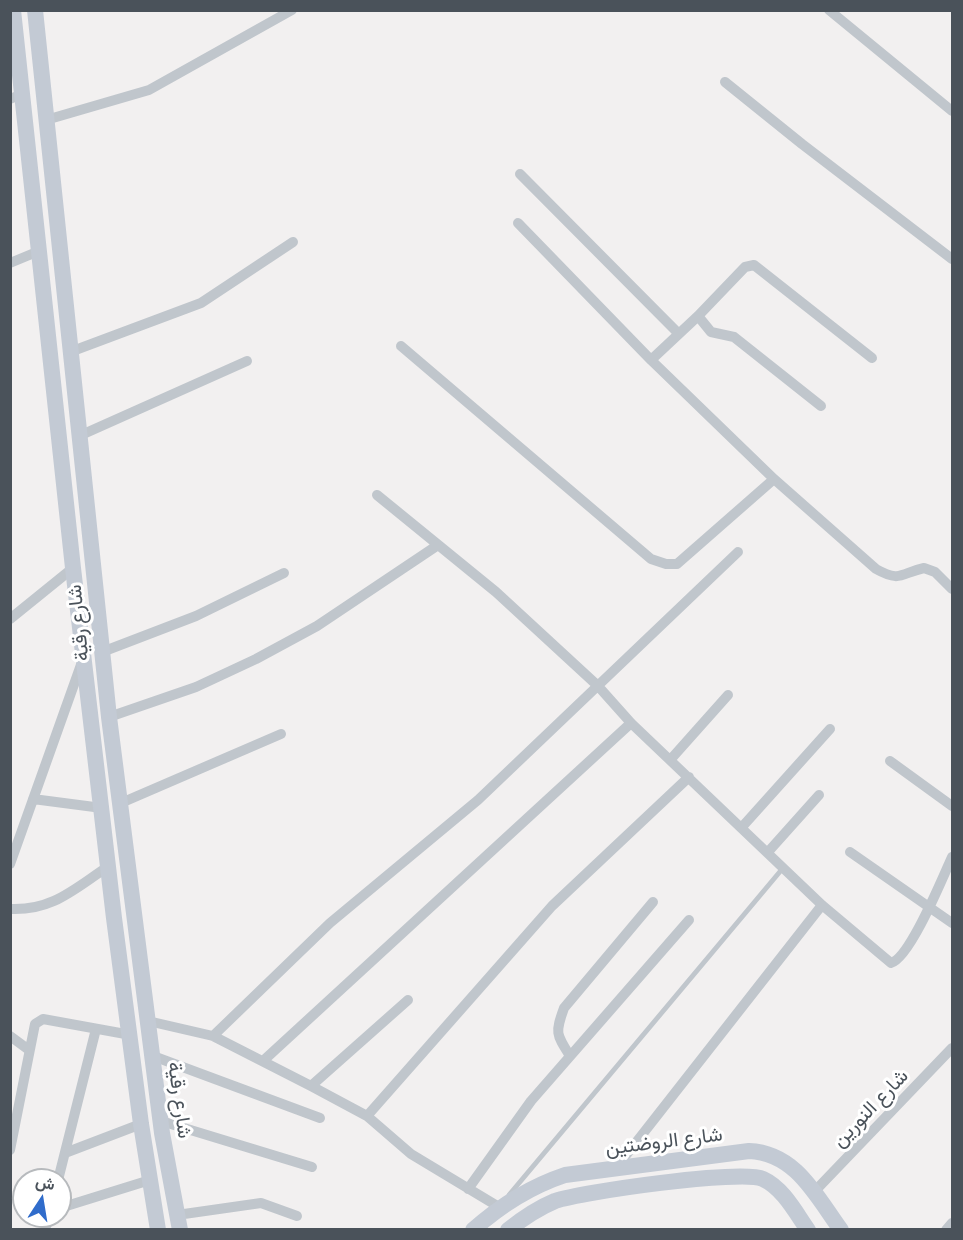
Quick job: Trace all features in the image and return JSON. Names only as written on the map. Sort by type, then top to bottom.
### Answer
[{"type":"street","name":"شارع رقية","points":[[13,10],[16,96],[39,251],[114,918],[141,1124],[158,1230]]},
{"type":"street","name":"شارع رقية","points":[[35,10],[109,717],[161,1121],[179,1222]]},
{"type":"street","points":[[46,120],[149,90],[292,10]]},
{"type":"street","points":[[829,10],[952,111]]},
{"type":"street","points":[[725,82],[952,259]]},
{"type":"street","points":[[520,174],[679,334]]},
{"type":"street","points":[[518,223],[651,360],[774,479],[876,569],[888,576],[900,577],[924,568],[935,572],[952,589]]},
{"type":"street","points":[[70,352],[201,303],[293,242]]},
{"type":"street","points":[[10,263],[39,251]]},
{"type":"street","points":[[651,360],[745,267],[754,265],[872,358]]},
{"type":"street","points":[[698,316],[711,332],[734,337],[821,406]]},
{"type":"street","points":[[401,346],[651,559],[666,564],[677,564],[774,479]]},
{"type":"street","points":[[80,436],[247,361]]},
{"type":"street","points":[[377,495],[496,592],[598,686],[632,723],[822,905],[891,963],[898,962],[906,950],[929,908],[952,857]]},
{"type":"street","points":[[109,717],[196,687],[255,659],[316,626],[438,545]]},
{"type":"street","points":[[213,1036],[330,923],[478,800],[738,552]]},
{"type":"street","points":[[10,619],[73,568]]},
{"type":"street","points":[[102,652],[196,616],[284,573]]},
{"type":"street","points":[[10,864],[84,656]]},
{"type":"street","points":[[671,759],[728,695]]},
{"type":"street","points":[[263,1061],[632,723]]},
{"type":"street","points":[[742,827],[830,729]]},
{"type":"street","points":[[121,803],[280,734]]},
{"type":"street","points":[[890,761],[952,806]]},
{"type":"street","points":[[367,1116],[552,906],[689,777]]},
{"type":"street","points":[[768,852],[819,795]]},
{"type":"street","points":[[33,799],[102,808]]},
{"type":"street","points":[[850,852],[952,923]]},
{"type":"street","points":[[10,909],[34,908],[54,903],[109,866],[120,872],[126,869],[129,863]]},
{"type":"street","points":[[570,1056],[559,1039],[557,1028],[564,1008],[653,902]]},
{"type":"street","points":[[616,1168],[822,905]]},
{"type":"street","points":[[114,918],[117,911],[124,908],[131,910],[135,915]]},
{"type":"street","points":[[468,1189],[531,1101],[689,920]]},
{"type":"street","points":[[311,1086],[408,1000]]},
{"type":"street","points":[[10,1150],[13,1120],[35,1024],[40,1020],[131,1035]]},
{"type":"street","points":[[148,1021],[213,1036],[311,1086],[367,1116],[411,1154],[499,1208]]},
{"type":"street","points":[[61,1168],[96,1029]]},
{"type":"street","points":[[10,1036],[29,1050]]},
{"type":"street","name":"شارع النورين","points":[[813,1193],[952,1048]]},
{"type":"street","points":[[153,1056],[320,1118]]},
{"type":"street","points":[[161,1121],[312,1167]]},
{"type":"street","points":[[65,1153],[141,1124]]},
{"type":"street","name":"شارع الروضتين","points":[[473,1230],[499,1208],[525,1191],[551,1180],[578,1173],[757,1152],[778,1157],[800,1174],[841,1230]]},
{"type":"street","points":[[508,1230],[542,1207],[565,1198],[736,1175],[758,1177],[770,1183],[782,1194],[808,1230]]},
{"type":"street","points":[[72,1204],[150,1180]]},
{"type":"street","points":[[179,1222],[261,1203],[297,1216]]},
{"type":"street","points":[[946,1230],[952,1223]]},
{"type":"lane","points":[[499,1208],[784,867]]}]
